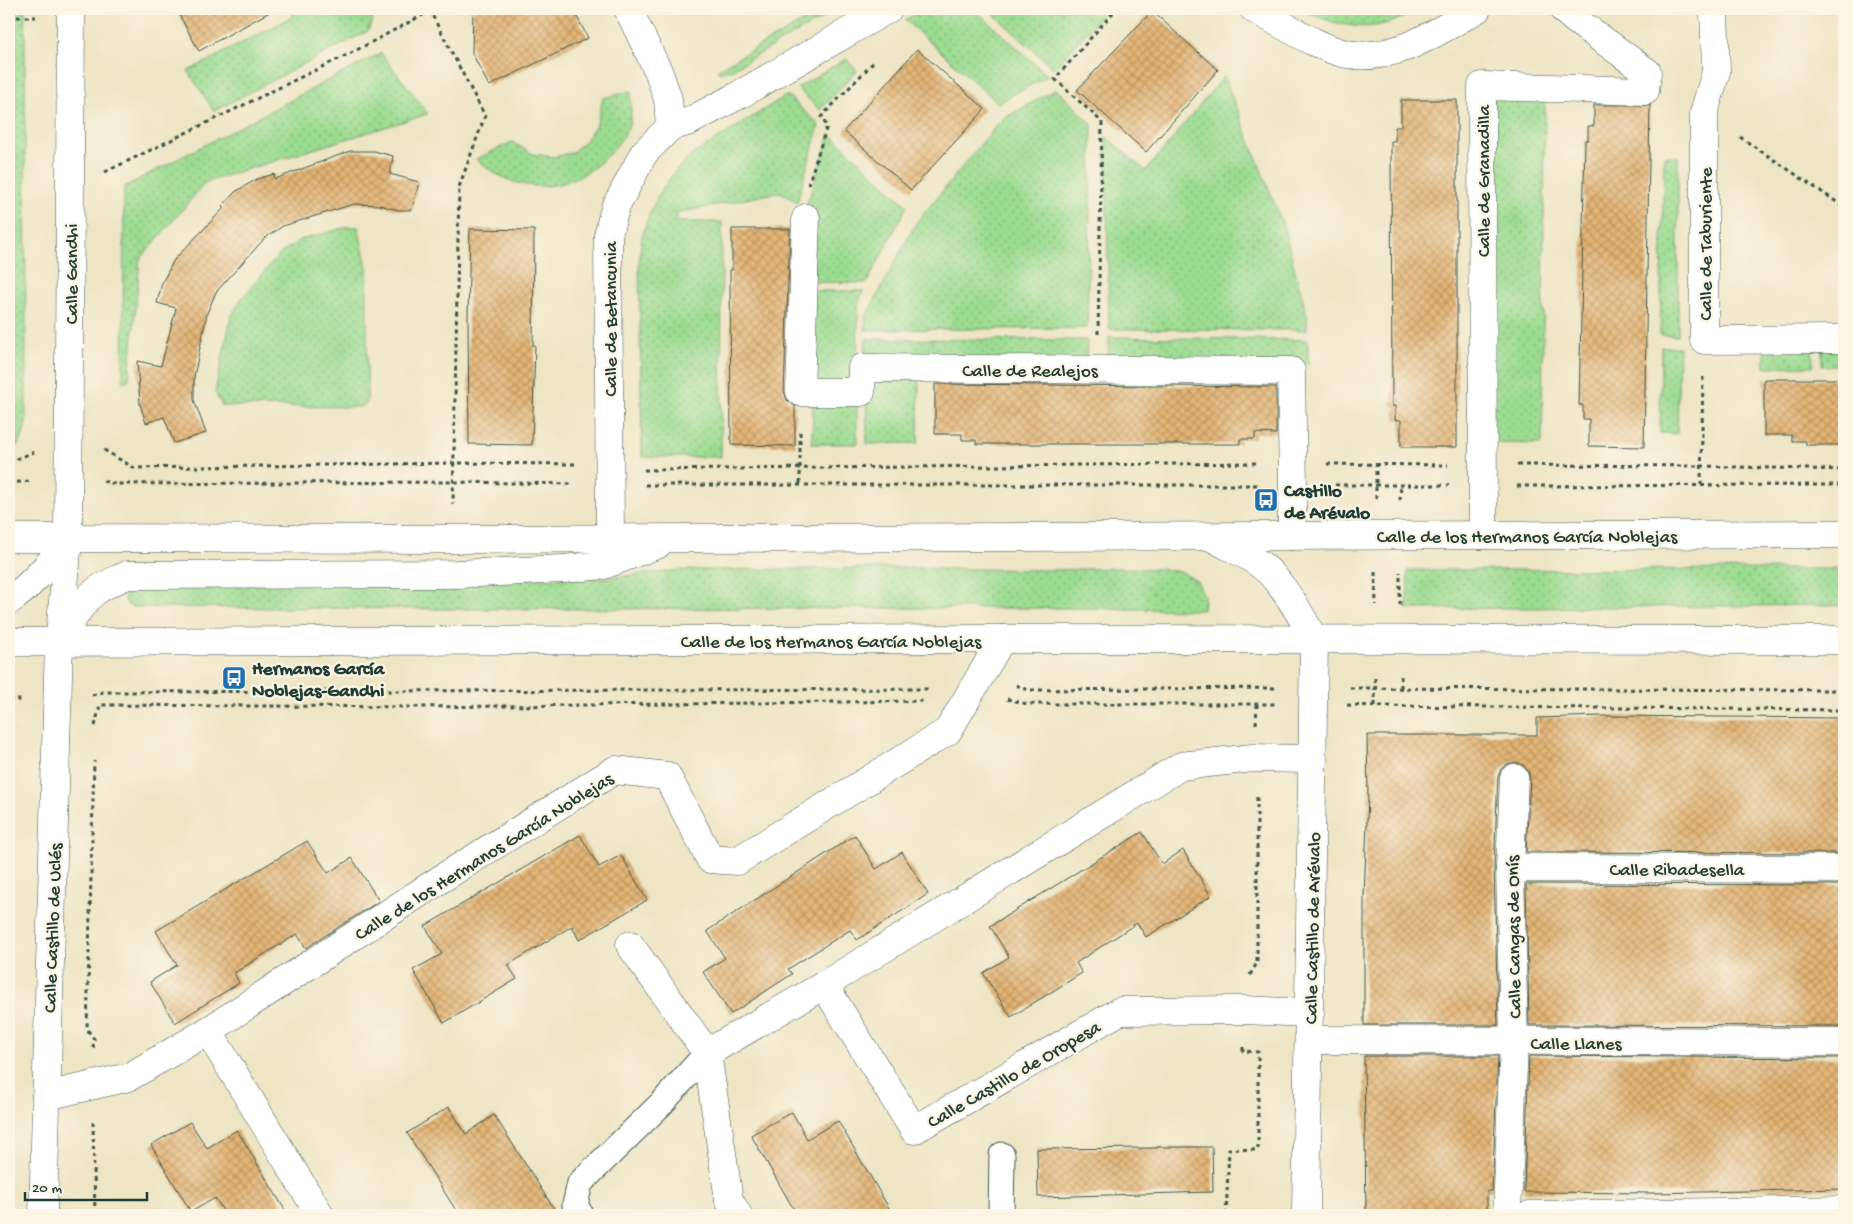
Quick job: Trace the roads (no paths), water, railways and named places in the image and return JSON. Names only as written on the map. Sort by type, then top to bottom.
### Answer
[{"type":"street","name":"Calle Gandhi","points":[[68,539],[71,9]]},
{"type":"street","points":[[628,9],[659,73],[668,99],[670,127]]},
{"type":"street","name":"Calle de Betancunia","points":[[610,539],[608,235],[615,208],[644,153],[670,127],[690,121],[888,9]]},
{"type":"street","points":[[1254,9],[1324,46],[1347,54],[1374,55],[1403,49],[1477,9]]},
{"type":"street","name":"Calle de Granadilla","points":[[1483,535],[1482,86],[1645,91],[1647,72],[1563,9]]},
{"type":"street","name":"Calle de Taburiente","points":[[1714,9],[1716,72],[1704,113],[1704,340],[1844,340]]},
{"type":"street","name":"Calle de Realejos","points":[[806,218],[800,392],[861,392],[862,368],[1292,371],[1291,536]]},
{"type":"street","name":"Calle de los Hermanos García Noblejas","points":[[9,538],[610,539],[1844,534]]},
{"type":"street","name":"Calle de los Hermanos García Noblejas","points":[[1209,536],[1250,558],[1272,574],[1303,618],[1314,640]]},
{"type":"street","name":"Calle de los Hermanos García Noblejas","points":[[60,641],[79,610],[95,592],[127,575],[457,574],[563,569],[604,565],[673,538]]},
{"type":"street","points":[[9,601],[24,591],[35,580],[49,565],[68,539]]},
{"type":"street","points":[[60,641],[68,539]]},
{"type":"street","name":"Calle de los Hermanos García Noblejas","points":[[46,1096],[130,1077],[208,1031],[444,877],[615,770],[666,776],[710,859],[737,861],[948,731],[1002,639]]},
{"type":"street","name":"Calle de los Hermanos García Noblejas","points":[[9,642],[1002,639],[1844,640]]},
{"type":"street","name":"Calle Castillo de Arévalo","points":[[1306,1215],[1314,640]]},
{"type":"street","name":"Calle Castillo de Uclés","points":[[43,1215],[60,641]]},
{"type":"street","points":[[707,1052],[824,985],[1181,766],[1253,758],[1313,759]]},
{"type":"street","name":"Calle Cangas de Onís","points":[[1507,1215],[1514,1042],[1510,868],[1514,778]]},
{"type":"street","name":"Calle Ribadesella","points":[[1510,868],[1844,869]]},
{"type":"street","points":[[630,945],[707,1052],[729,1200],[738,1215]]},
{"type":"street","name":"Calle Castillo de Oropesa","points":[[824,985],[914,1130],[1120,1011],[1243,1010],[1310,1013]]},
{"type":"street","points":[[208,1031],[320,1215]]},
{"type":"street","name":"Calle Llanes","points":[[1308,1040],[1844,1042]]},
{"type":"street","points":[[1530,1215],[1844,1210]]},
{"type":"lane","points":[[581,1215],[575,1206],[580,1182],[662,1103],[707,1052]]},
{"type":"lane","points":[[1001,1215],[1002,1155]]},
{"type":"place","name":"Castillo de Arévalo","points":[[1266,500]]},
{"type":"place","name":"Hermanos García Noblejas-Gandhi","points":[[234,678]]}]
